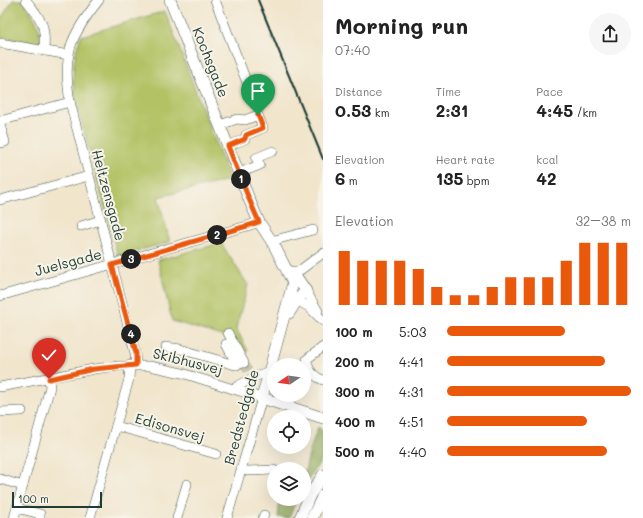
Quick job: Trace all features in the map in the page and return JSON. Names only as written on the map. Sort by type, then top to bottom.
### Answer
[{"type":"main road","name":"Kochsgade","points":[[170,0],[259,222],[297,282]]},
{"type":"main road","name":"Bredstedgade","points":[[273,358],[283,324],[294,298],[297,282]]},
{"type":"main road","name":"Bredstedgade","points":[[262,398],[267,379]]},
{"type":"main road","name":"Skibhusvej","points":[[262,398],[322,418]]},
{"type":"main road","points":[[300,518],[310,495],[323,475]]},
{"type":"main road","points":[[312,518],[323,495]]},
{"type":"street","points":[[26,0],[42,22],[45,35],[44,51]]},
{"type":"street","name":"Heltzensgade","points":[[99,0],[78,27],[72,42],[66,69],[67,83],[70,102],[136,353],[133,365]]},
{"type":"street","name":"Kochsgade","points":[[215,0],[254,102]]},
{"type":"street","points":[[0,44],[69,55]]},
{"type":"street","points":[[0,120],[70,102]]},
{"type":"street","points":[[220,125],[237,119],[245,120],[258,115],[263,128],[246,135],[245,139],[228,146]]},
{"type":"street","points":[[0,125],[4,142],[0,144]]},
{"type":"street","points":[[239,173],[260,165],[256,158],[273,151]]},
{"type":"street","points":[[0,200],[89,176]]},
{"type":"street","points":[[80,226],[101,220]]},
{"type":"street","name":"Juelsgade","points":[[0,296],[259,222]]},
{"type":"street","points":[[272,243],[313,230]]},
{"type":"street","points":[[297,282],[323,253]]},
{"type":"street","name":"Kochsgade","points":[[297,282],[323,320]]},
{"type":"street","name":"Kochsgade","points":[[294,298],[309,307],[323,320]]},
{"type":"street","points":[[228,333],[241,363]]},
{"type":"street","points":[[226,344],[241,363]]},
{"type":"street","points":[[166,347],[180,348],[235,365],[241,363]]},
{"type":"street","points":[[323,347],[307,359],[307,365],[314,377],[323,380]]},
{"type":"street","name":"Skibhusvej","points":[[0,387],[49,379],[94,369],[133,365],[166,369],[262,398]]},
{"type":"street","name":"Edisonsvej","points":[[90,518],[133,365]]},
{"type":"street","points":[[233,389],[251,376],[267,372]]},
{"type":"street","points":[[14,518],[50,387],[49,379]]},
{"type":"street","name":"Bredstedgade","points":[[227,518],[262,398]]},
{"type":"street","points":[[0,412],[22,411]]},
{"type":"street","name":"Edisonsvej","points":[[116,426],[216,454]]},
{"type":"street","points":[[242,470],[267,470]]},
{"type":"street","points":[[0,480],[23,486]]},
{"type":"street","points":[[177,518],[187,484]]},
{"type":"street","points":[[17,508],[40,514],[40,518]]},
{"type":"green space","points":[[13,0],[22,0],[33,15],[38,25],[40,44],[0,37],[0,20]]},
{"type":"green space","points":[[165,11],[230,180],[158,197],[170,242],[118,256],[76,101],[73,75],[74,60],[81,36]]},
{"type":"green space","points":[[221,243],[248,285],[236,328],[248,351],[238,356],[229,338],[172,321],[158,260]]},
{"type":"green space","points":[[318,427],[323,431],[323,458],[311,476],[311,462],[307,462],[309,454],[311,454],[311,446]]},
{"type":"green space","points":[[279,506],[294,506],[289,518],[278,517]]},
{"type":"tunnel","points":[[244,363],[250,375]]},
{"type":"railway","points":[[258,0],[323,159]]},
{"type":"route","points":[[49,379],[94,369],[136,365],[136,353],[112,265],[259,222],[228,146],[245,139],[246,135],[263,128],[258,115]]}]
